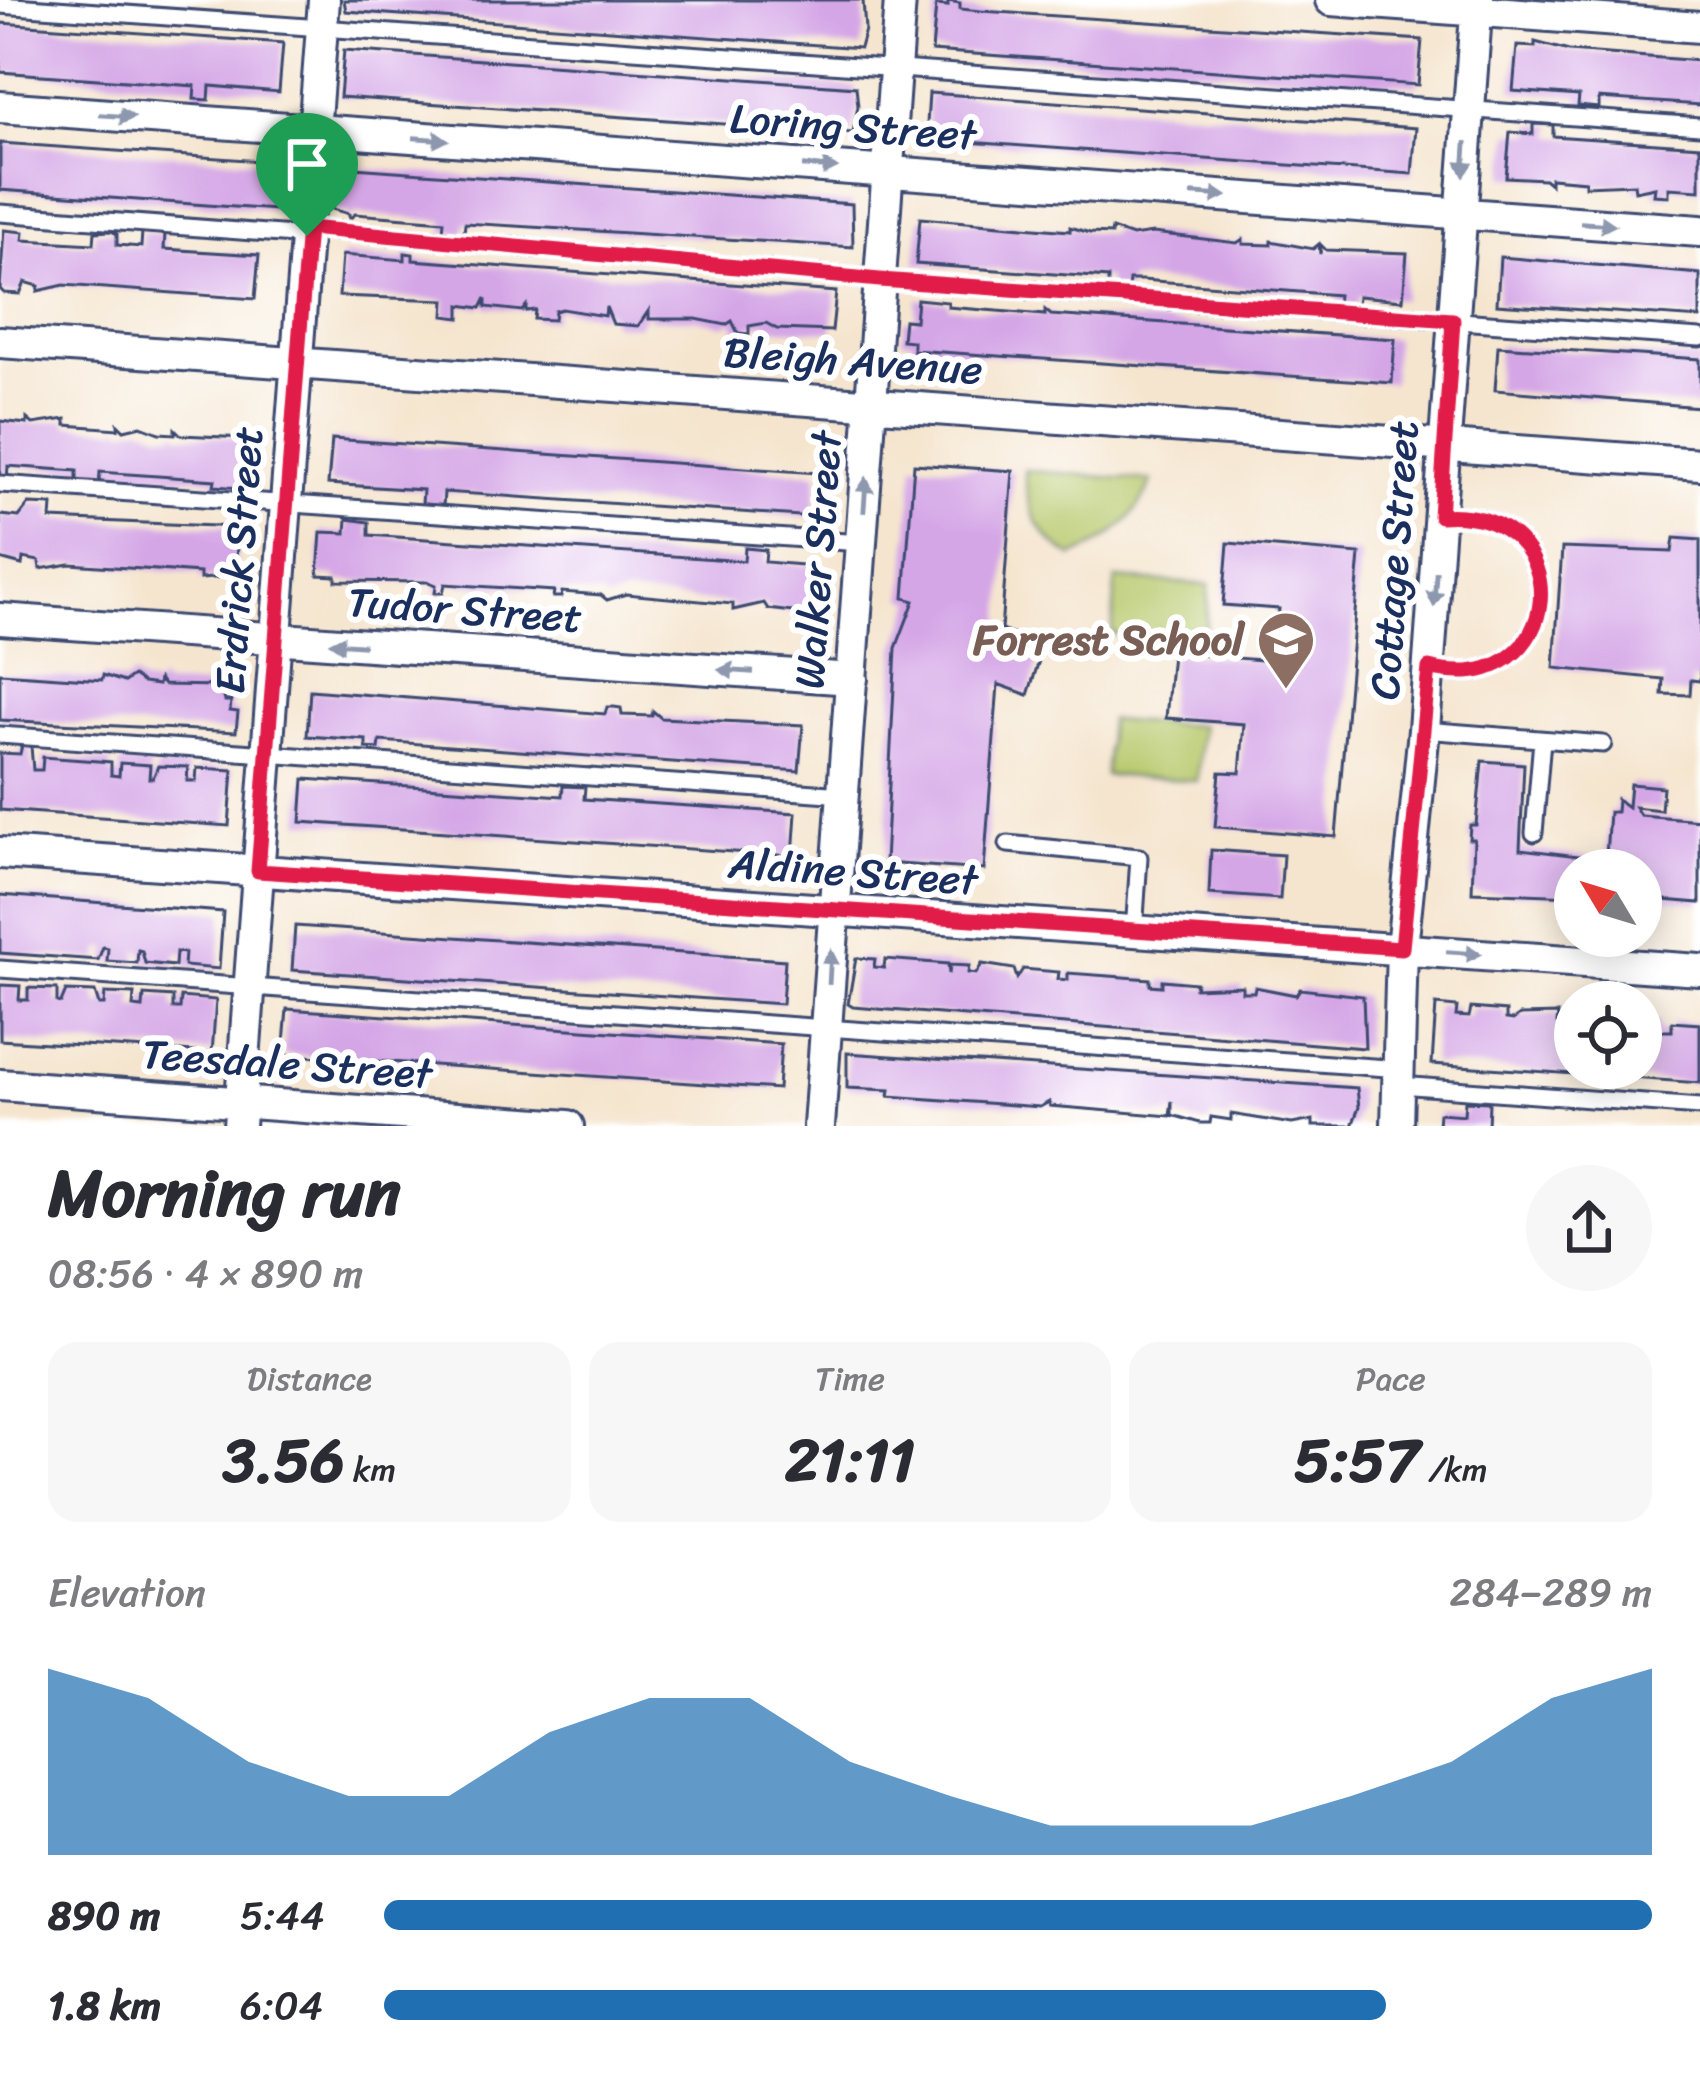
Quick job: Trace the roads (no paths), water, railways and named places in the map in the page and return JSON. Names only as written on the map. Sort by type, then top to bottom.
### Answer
[{"type":"street","name":"Walker Street","points":[[819,1126],[900,0]]},
{"type":"street","points":[[1331,0],[1476,5],[1700,27]]},
{"type":"street","name":"Cottage Street","points":[[1396,1126],[1402,948],[1429,668],[1476,5]]},
{"type":"street","name":"Erdrick Street","points":[[240,1114],[323,16]]},
{"type":"street","name":"Loring Street","points":[[0,107],[1700,231]]},
{"type":"street","name":"Bleigh Avenue","points":[[0,342],[1700,464]]},
{"type":"street","name":"Tudor Street","points":[[0,619],[852,679]]},
{"type":"street","name":"Aldine Street","points":[[0,853],[1700,970]]},
{"type":"street","name":"Teesdale Street","points":[[0,1085],[240,1114],[568,1126]]},
{"type":"lane","points":[[0,4],[323,16],[896,69],[1700,126]]},
{"type":"lane","points":[[0,213],[1700,338]]},
{"type":"lane","points":[[0,484],[862,543]]},
{"type":"lane","points":[[1429,668],[1456,675],[1496,666],[1528,639],[1540,614],[1541,586],[1534,559],[1518,537],[1495,521],[1468,514],[1440,516]]},
{"type":"lane","points":[[1424,730],[1603,744]]},
{"type":"lane","points":[[0,735],[844,795]]},
{"type":"lane","points":[[1534,833],[1542,740]]},
{"type":"lane","points":[[1008,844],[1139,857],[1134,933]]},
{"type":"lane","points":[[0,969],[826,1028],[1700,1107]]},
{"type":"place","name":"Forrest School","points":[[1286,691]]}]
